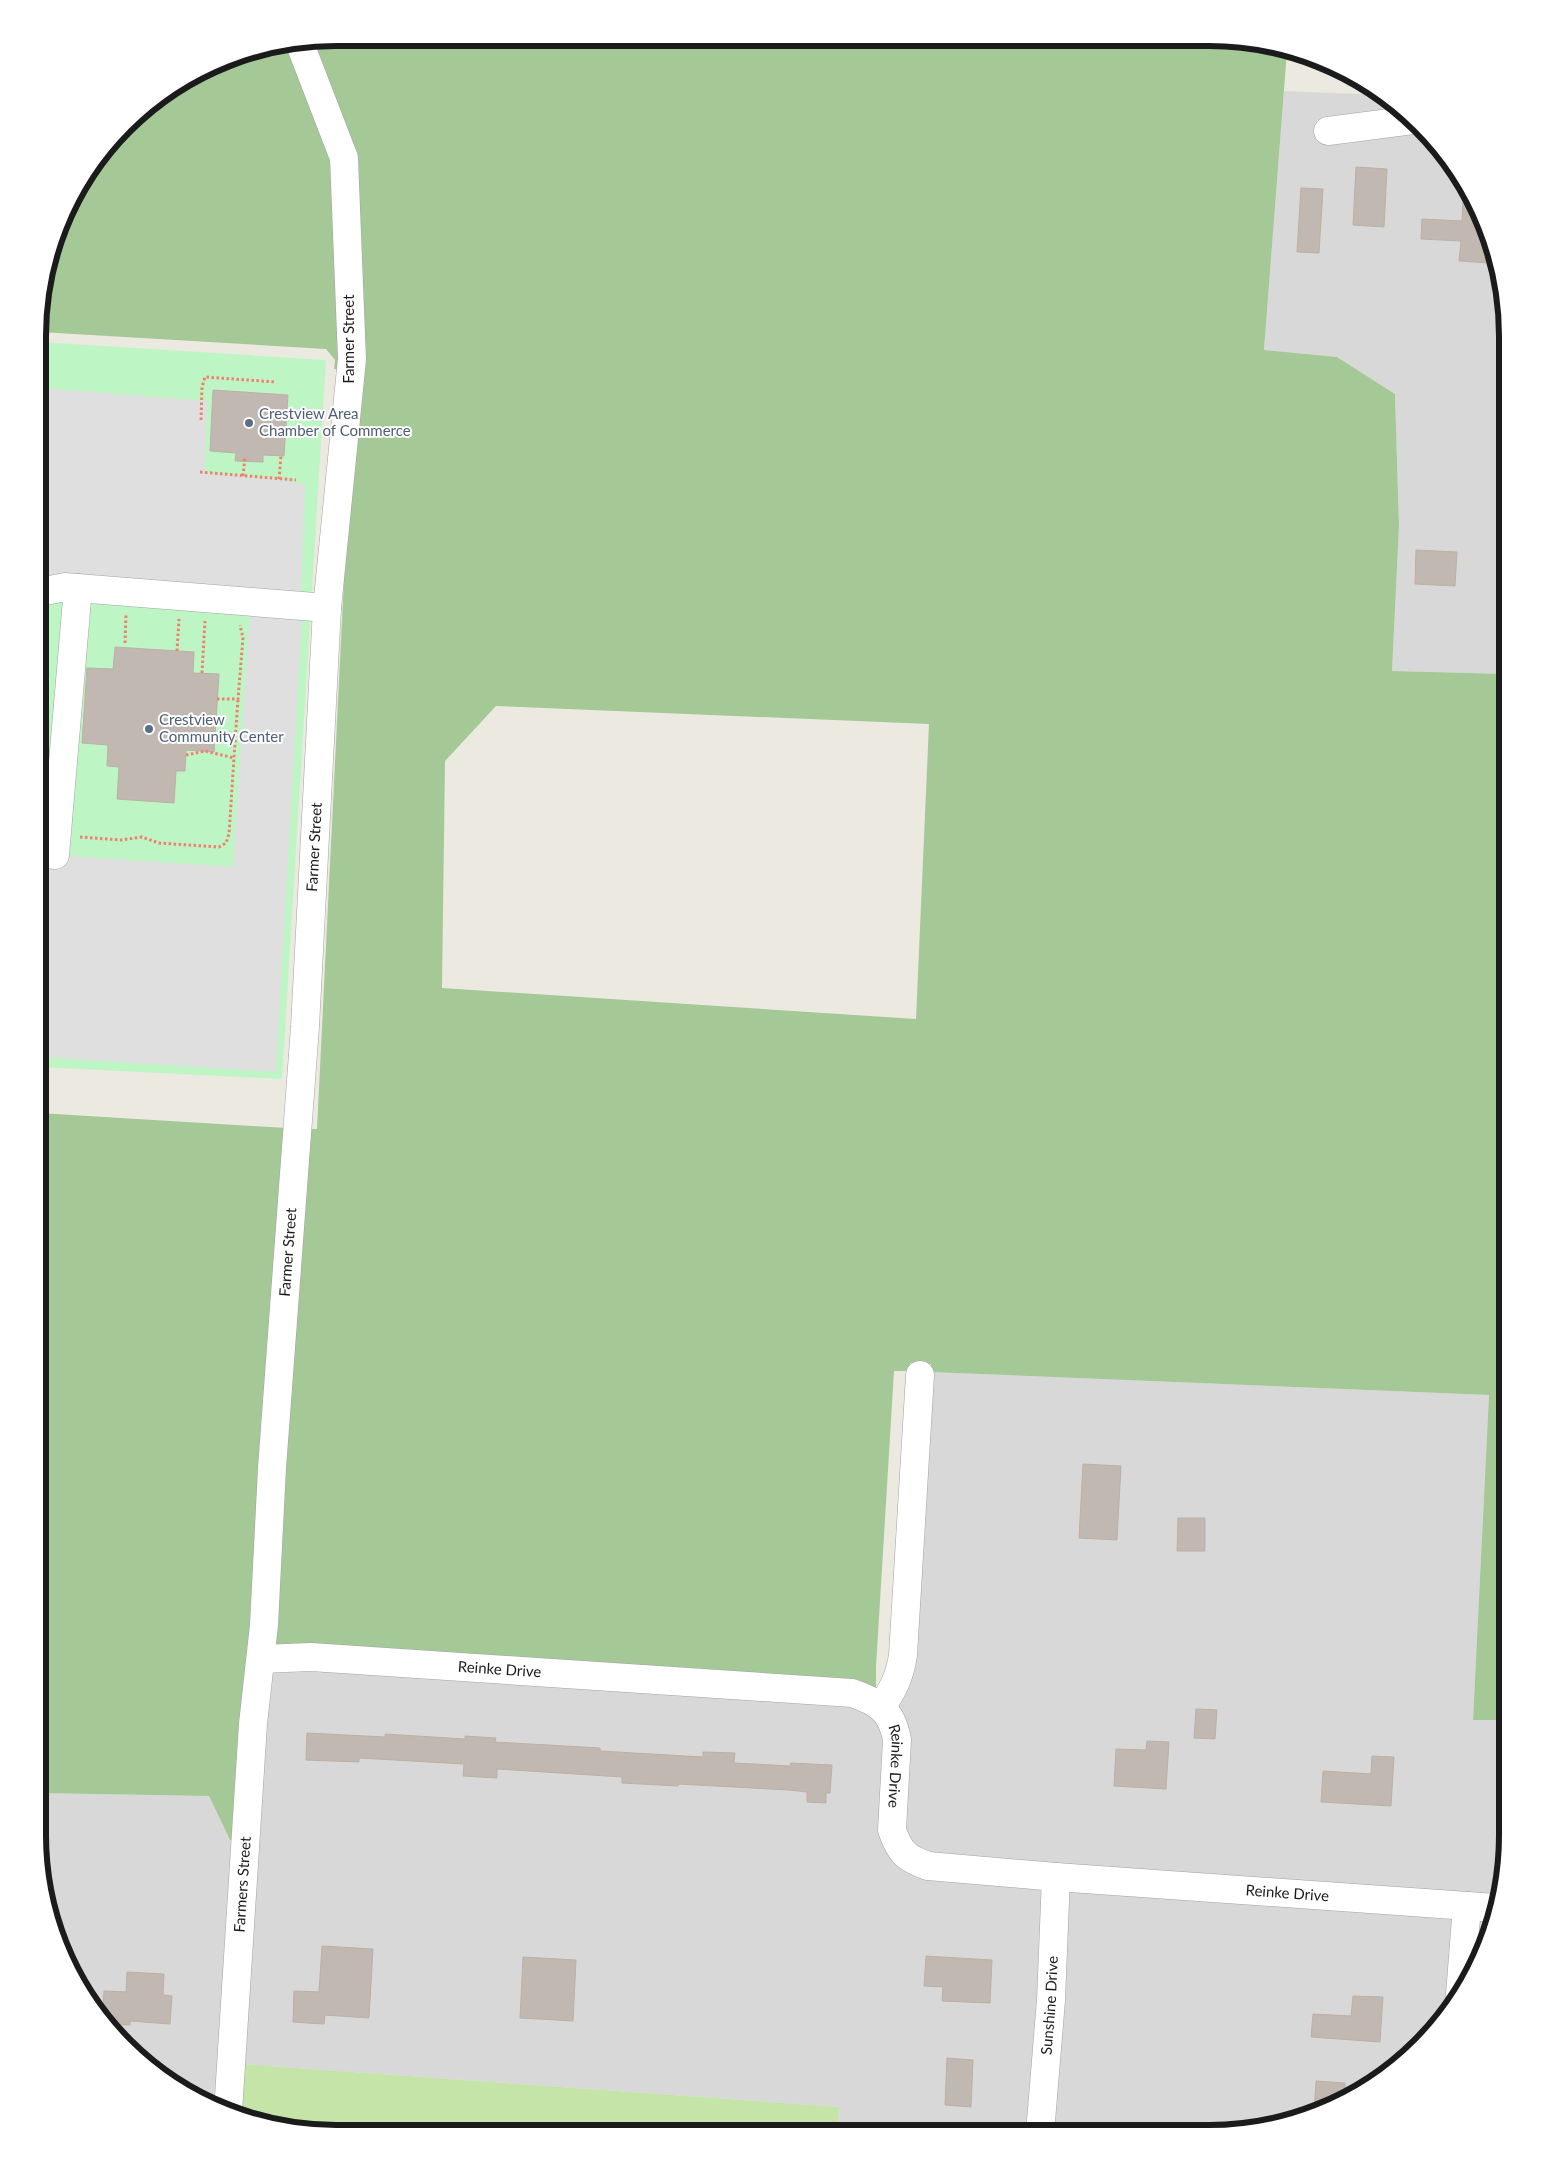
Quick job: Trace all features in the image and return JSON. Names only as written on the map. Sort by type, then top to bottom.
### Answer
[{"type":"street","name":"Farmer Street","points":[[261,1659],[305,1027],[327,608],[352,359],[344,158],[302,49]]},
{"type":"street","points":[[1328,130],[1403,121]]},
{"type":"street","points":[[46,591],[65,587],[327,608]]},
{"type":"street","points":[[55,855],[78,588]]},
{"type":"street","points":[[881,1707],[893,1690],[901,1671],[903,1655],[920,1375]]},
{"type":"street","name":"Reinke Drive","points":[[261,1659],[311,1657],[842,1693],[870,1699],[881,1707],[895,1725],[897,1740],[892,1830],[897,1844],[909,1859],[928,1866],[1056,1878],[1489,1908]]},
{"type":"street","name":"Farmers Street","points":[[229,2104],[253,1724],[261,1659]]},
{"type":"street","name":"Sunshine Drive","points":[[1041,2125],[1052,2000],[1056,1878]]},
{"type":"street","points":[[1461,1978],[1467,1906]]},
{"type":"path","points":[[201,420],[202,387],[205,377],[276,382]]},
{"type":"path","points":[[279,479],[281,456]]},
{"type":"path","points":[[242,476],[245,457]]},
{"type":"path","points":[[200,472],[296,480]]},
{"type":"path","points":[[202,673],[205,612]]},
{"type":"path","points":[[74,835],[100,839],[142,837],[159,844],[219,847],[226,842],[229,834],[243,638],[239,620]]},
{"type":"path","points":[[217,699],[238,699]]},
{"type":"path","points":[[186,755],[205,751],[234,758]]},
{"type":"shaded area","points":[[1284,91],[1369,94],[1393,112],[1317,120],[1319,143],[1397,134],[1413,130],[1439,160],[1460,192],[1477,226],[1489,262],[1496,299],[1499,337],[1499,674],[1392,671],[1399,526],[1395,394],[1337,357],[1264,350]]},
{"type":"shaded area","points":[[46,388],[207,401],[205,473],[279,479],[305,485],[301,596],[46,575]]},
{"type":"shaded area","points":[[250,611],[302,616],[276,1072],[46,1057],[46,854],[233,867]]},
{"type":"shaded area","points":[[930,1372],[1489,1395],[1473,1720],[1499,1720],[1499,1834],[1492,1897],[930,1855],[915,1849],[906,1837],[895,1706]]},
{"type":"shaded area","points":[[310,1669],[850,1705],[866,1710],[885,1730],[890,1852],[1046,1889],[1031,2125],[838,2125],[839,2107],[241,2064],[270,1670]]},
{"type":"shaded area","points":[[46,1793],[209,1796],[230,1840],[235,1840],[219,2100],[175,2076],[145,2053],[118,2026],[85,1980],[68,1945],[52,1891],[47,1853]]},
{"type":"shaded area","points":[[1066,1890],[1456,1917],[1450,1996],[1427,2026],[1400,2053],[1370,2076],[1337,2095],[1283,2115],[1227,2124],[1051,2125]]},
{"type":"shaded area","points":[[1476,1919],[1486,1920],[1477,1945],[1474,1952]]},
{"type":"green space","points":[[337,46],[1208,46],[1246,49],[1287,57],[1264,350],[1337,357],[1395,394],[1399,526],[1392,671],[1499,674],[1499,1720],[1473,1720],[1489,1395],[930,1372],[931,1364],[910,1363],[910,1371],[894,1371],[876,1690],[272,1647],[308,1129],[317,1129],[348,498],[353,153],[312,48]],"holes":[[[496,706],[929,724],[916,1019],[442,988],[445,761]]]},
{"type":"green space","points":[[291,50],[334,161],[340,369],[334,369],[335,360],[326,349],[46,332],[52,280],[68,226],[85,191],[118,145],[145,118],[191,85],[243,62]]},
{"type":"green space","points":[[46,342],[326,360],[282,1079],[46,1067]]},
{"type":"green space","points":[[46,1113],[287,1128],[235,1840],[230,1840],[209,1796],[46,1793]]},
{"type":"green space","points":[[241,2064],[839,2107],[838,2125],[337,2125],[280,2119],[238,2107]]},
{"type":"building","points":[[1356,167],[1387,169],[1384,227],[1353,225]]},
{"type":"building","points":[[1301,188],[1323,189],[1319,253],[1297,252]]},
{"type":"building","points":[[1463,202],[1466,202],[1477,226],[1488,263],[1459,261],[1461,241],[1421,239],[1422,219],[1462,221]]},
{"type":"building","name":"Crestview Area Chamber of Commerce","points":[[213,390],[288,395],[284,456],[263,455],[263,462],[235,461],[236,453],[210,451]]},
{"type":"building","points":[[1416,550],[1457,552],[1455,586],[1415,584]]},
{"type":"building","name":"Crestview Community Center","points":[[115,647],[194,652],[193,673],[219,674],[214,752],[186,750],[185,771],[176,771],[174,803],[117,799],[119,767],[107,766],[108,745],[82,743],[87,668],[113,669]]},
{"type":"building","points":[[1083,1464],[1121,1466],[1117,1540],[1079,1538]]},
{"type":"building","points":[[1178,1518],[1205,1518],[1205,1551],[1177,1551]]},
{"type":"building","points":[[1196,1709],[1217,1710],[1215,1739],[1194,1738]]},
{"type":"building","points":[[307,1733],[385,1737],[385,1734],[465,1739],[465,1736],[496,1738],[495,1742],[600,1748],[600,1751],[703,1757],[703,1752],[735,1753],[734,1763],[790,1766],[791,1763],[832,1765],[830,1793],[826,1793],[826,1803],[807,1802],[807,1792],[789,1790],[622,1783],[622,1777],[497,1769],[497,1778],[463,1776],[464,1764],[359,1758],[359,1762],[306,1760]]},
{"type":"building","points":[[1147,1741],[1169,1742],[1166,1789],[1114,1786],[1116,1749],[1146,1750]]},
{"type":"building","points":[[1372,1756],[1394,1757],[1391,1806],[1321,1802],[1323,1771],[1371,1774]]},
{"type":"building","points":[[322,1946],[373,1949],[369,2018],[325,2015],[324,2024],[293,2022],[294,1991],[319,1992]]},
{"type":"building","points":[[926,1956],[992,1960],[990,2003],[942,2001],[943,1987],[924,1986]]},
{"type":"building","points":[[523,1957],[576,1960],[573,2021],[520,2018]]},
{"type":"building","points":[[127,1972],[164,1974],[163,1995],[172,1996],[170,2024],[130,2021],[130,2025],[117,2024],[103,2007],[104,1991],[126,1992]]},
{"type":"building","points":[[1353,1996],[1383,1997],[1380,2042],[1311,2037],[1313,2014],[1351,2016]]},
{"type":"building","points":[[947,2058],[973,2060],[971,2107],[945,2105]]},
{"type":"building","points":[[1316,2081],[1345,2083],[1345,2091],[1315,2105]]},
{"type":"place","name":"Crestview Area Chamber of Commerce","points":[[249,423]]},
{"type":"place","name":"Crestview Community Center","points":[[149,729]]}]
